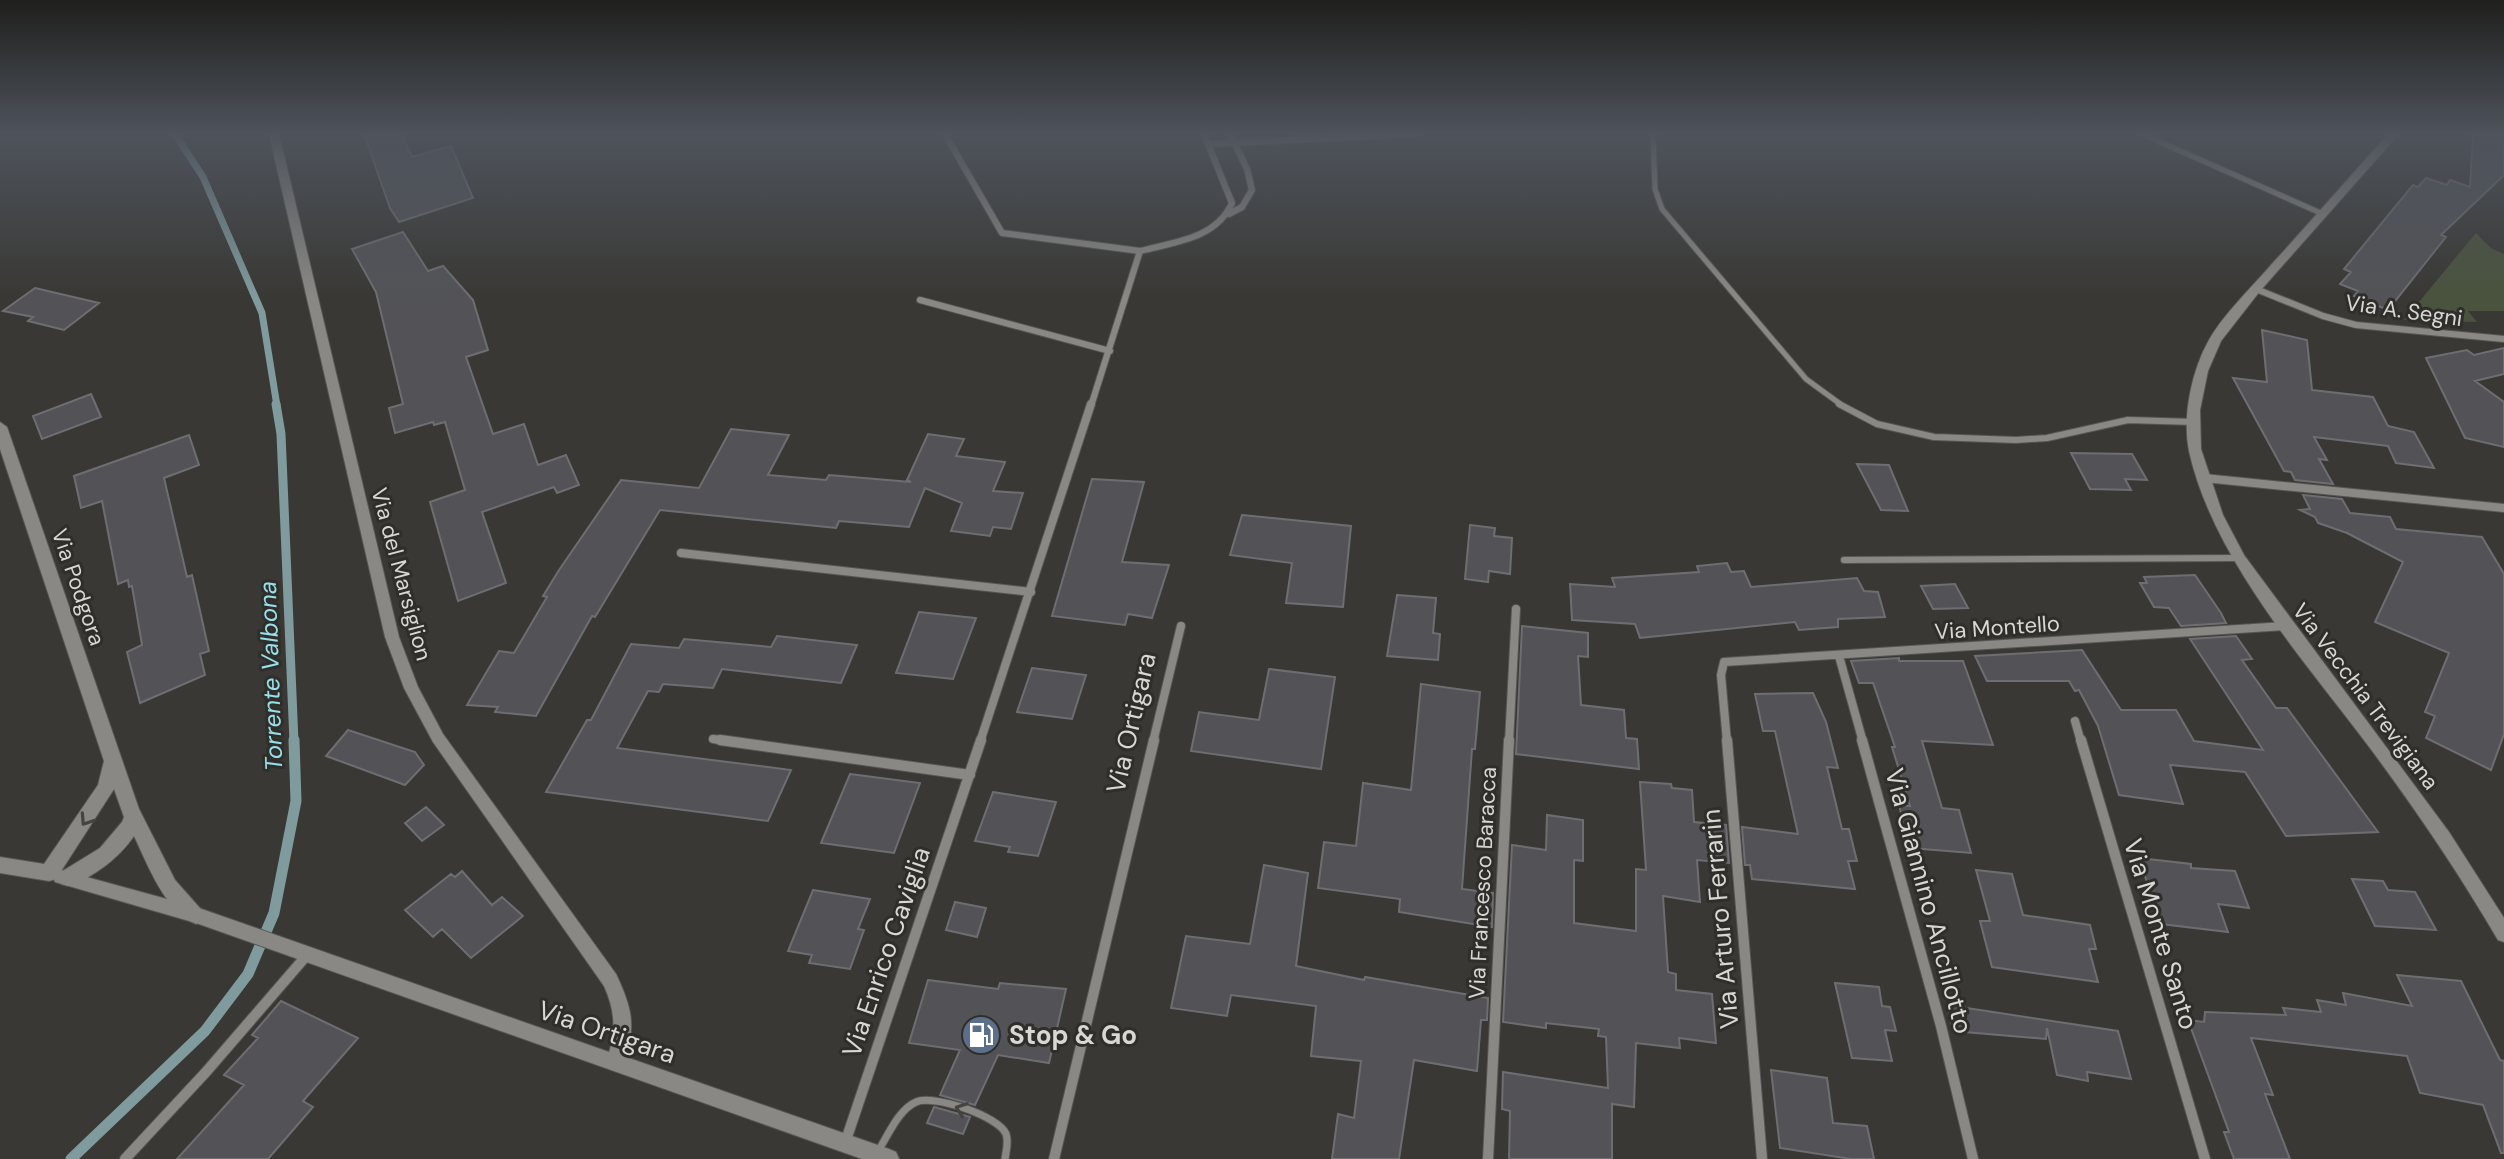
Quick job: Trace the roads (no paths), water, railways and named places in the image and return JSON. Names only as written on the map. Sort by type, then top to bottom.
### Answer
[{"type":"main road","name":"Via Podgora","points":[[0,427],[112,762],[134,817],[168,886],[196,915]]},
{"type":"main road","points":[[58,876],[106,787],[112,762]]},
{"type":"main road","points":[[58,876],[109,853],[128,830],[134,817]]},
{"type":"main road","name":"Via Ortigara","points":[[0,865],[58,876]]},
{"type":"street","name":"Via del Marsiglion","points":[[287,188],[392,637],[411,688],[438,738],[610,980],[621,1003],[625,1031],[615,1062]]},
{"type":"street","points":[[976,188],[1002,233],[1140,251],[1208,231],[1229,214],[1246,207],[1253,196],[1252,188]]},
{"type":"street","points":[[1226,188],[1232,203],[1229,214]]},
{"type":"street","name":"Via Vecchia Trevigiana","points":[[2346,188],[2215,340],[2202,371],[2194,422],[2195,449],[2216,515],[2239,558],[2432,822],[2504,934]]},
{"type":"street","name":"Via Enrico Caviglia","points":[[845,1143],[1031,592],[1140,251]]},
{"type":"street","name":"Via A. Segni","points":[[2256,289],[2323,316],[2356,325],[2500,339]]},
{"type":"street","points":[[920,300],[1110,351]]},
{"type":"street","points":[[2203,478],[2504,508]]},
{"type":"street","points":[[681,553],[1031,592]]},
{"type":"street","name":"Via Francesco Baracca","points":[[1488,1159],[1516,609]]},
{"type":"street","name":"Via Ortigara","points":[[1054,1159],[1181,626]]},
{"type":"street","name":"Via Montello","points":[[1721,675],[1724,662],[2286,626]]},
{"type":"street","name":"Via Giannino Ancillotto","points":[[1839,656],[1941,1026],[1973,1159]]},
{"type":"street","name":"Via Arturo Ferrarin","points":[[1721,675],[1762,1159]]},
{"type":"street","name":"Via Monte Santo","points":[[2075,721],[2205,1159]]},
{"type":"street","points":[[713,739],[970,775]]},
{"type":"street","name":"Via Ortigara","points":[[58,876],[196,915],[882,1157]]},
{"type":"street","points":[[125,1159],[206,1072],[308,954]]},
{"type":"lane","points":[[1655,188],[1662,209],[1806,379],[1856,414],[1877,424],[1914,434],[1967,439],[2047,438],[2128,420],[2194,422]]},
{"type":"lane","points":[[2264,188],[2323,214]]},
{"type":"lane","points":[[1844,560],[2239,558]]},
{"type":"lane","points":[[882,1157],[907,1107],[919,1099],[972,1112],[1003,1129],[1008,1139],[1005,1159]]},
{"type":"waterway","name":"Torrente Valbona","points":[[208,188],[262,313],[277,406]]},
{"type":"waterway","name":"Torrente Valbona","points":[[276,404],[281,434],[294,742]]},
{"type":"waterway","name":"Torrente Valbona","points":[[71,1159],[205,1031],[248,974],[274,913],[296,801],[294,740]]},
{"type":"place","name":"Stop & Go","points":[[981,1035]]}]
